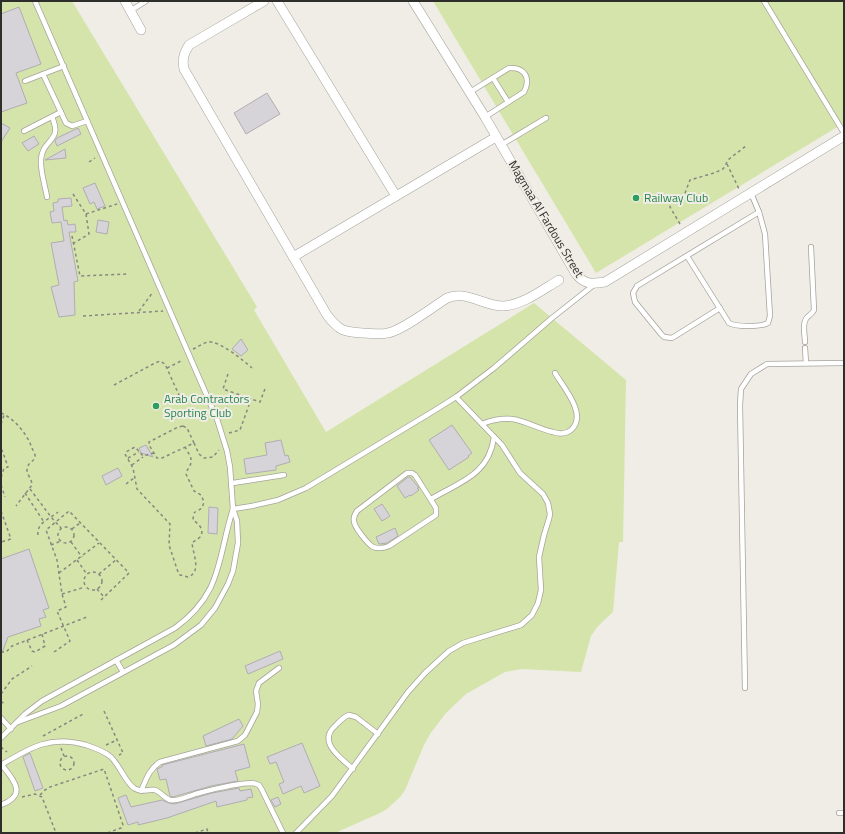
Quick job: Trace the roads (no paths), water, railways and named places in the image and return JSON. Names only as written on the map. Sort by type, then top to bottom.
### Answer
[{"type":"street","points":[[125,1],[141,30]]},
{"type":"street","points":[[264,1],[189,45],[184,52],[184,70],[327,316],[335,326],[350,332],[384,334],[394,332],[446,298],[452,296],[467,296],[498,305],[516,304],[558,280]]},
{"type":"street","points":[[277,1],[396,196]]},
{"type":"street","name":"Magmaa Al Fardous Street","points":[[413,1],[485,117],[576,274],[581,280],[587,283],[605,282],[844,135]]},
{"type":"street","points":[[293,257],[396,196],[499,141]]},
{"type":"lane","points":[[18,722],[61,706],[184,639],[201,625],[215,608],[228,584],[237,553],[238,532],[230,467],[225,442],[217,419],[35,1]]},
{"type":"lane","points":[[130,10],[146,1]]},
{"type":"lane","points":[[764,1],[844,135]]},
{"type":"lane","points":[[25,81],[64,66]]},
{"type":"lane","points":[[470,92],[509,68],[516,68],[523,71],[527,78],[527,85],[524,92],[485,117]]},
{"type":"lane","points":[[43,74],[66,123],[70,126],[87,121]]},
{"type":"lane","points":[[493,78],[508,102]]},
{"type":"lane","points":[[24,131],[61,112]]},
{"type":"lane","points":[[47,197],[41,160],[43,151],[56,131],[56,124],[52,116]]},
{"type":"lane","points":[[499,141],[546,118]]},
{"type":"lane","points":[[687,256],[729,322],[735,326],[765,325],[770,320],[765,234],[759,212],[747,195]]},
{"type":"lane","points":[[720,308],[672,338],[668,338],[661,334],[633,299],[634,290],[637,286],[759,212]]},
{"type":"lane","points":[[805,342],[805,321],[814,310],[811,247]]},
{"type":"lane","points":[[234,509],[278,500],[306,488],[456,397],[509,356],[552,318],[596,283]]},
{"type":"lane","points":[[805,348],[806,363]]},
{"type":"lane","points":[[745,688],[740,405],[742,389],[752,374],[767,364],[844,363]]},
{"type":"lane","points":[[482,424],[502,419],[513,419],[561,434],[568,432],[574,427],[578,420],[578,412],[555,373]]},
{"type":"lane","points":[[296,833],[321,809],[353,769],[416,682],[449,652],[469,640],[521,625],[532,615],[538,603],[541,590],[539,557],[549,519],[550,508],[546,498],[520,473],[507,451],[456,397]]},
{"type":"lane","points":[[431,499],[476,473],[488,458],[494,437]]},
{"type":"lane","points":[[407,473],[412,473],[415,475],[431,499],[436,508],[436,515],[386,548],[372,546],[353,519],[356,512],[407,473]]},
{"type":"lane","points":[[232,484],[284,475]]},
{"type":"lane","points":[[1,738],[42,701],[184,622],[200,606],[211,588],[216,576],[226,532],[234,509]]},
{"type":"lane","points":[[116,660],[123,672]]},
{"type":"lane","points":[[141,791],[149,772],[156,764],[234,743],[241,739],[257,712],[258,704],[256,691],[259,683],[279,668]]},
{"type":"lane","points":[[353,769],[329,745],[328,741],[330,732],[343,718],[349,715],[356,717],[378,734]]},
{"type":"lane","points":[[1,718],[11,728]]},
{"type":"lane","points":[[1,805],[12,800],[16,795],[17,790],[16,784],[1,764],[42,743],[58,741],[71,742],[96,749],[109,756],[133,788],[141,791],[156,791],[168,800],[205,791],[256,783],[262,790],[282,833]]},
{"type":"place","name":"Railway Club","points":[[636,198]]},
{"type":"place","name":"Arab Contractors Sporting Club","points":[[156,406]]}]
